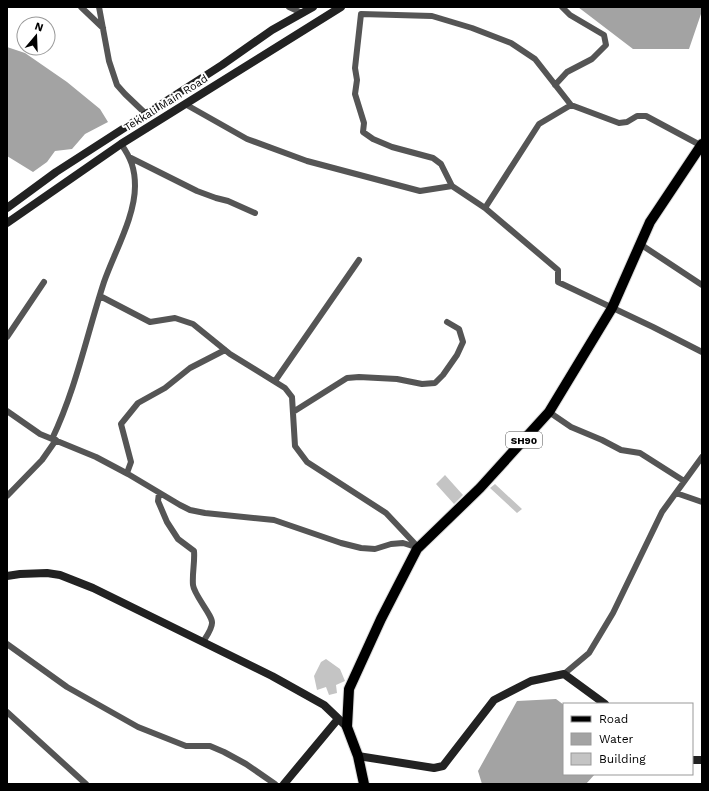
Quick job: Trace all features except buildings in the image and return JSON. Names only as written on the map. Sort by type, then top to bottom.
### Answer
[{"type":"main road","name":"Tekkali Main Road","points":[[7,208],[56,172],[222,65],[272,30],[313,7]]},
{"type":"main road","name":"Tekkali Main Road","points":[[7,223],[122,144],[341,7]]},
{"type":"main road","name":"SH90","points":[[364,784],[358,756],[347,727],[349,689],[381,619],[417,549],[480,488],[549,412],[612,308],[650,222],[702,145]]},
{"type":"main road","points":[[7,576],[47,573],[67,578],[113,597],[272,676],[310,697],[324,705],[347,727]]},
{"type":"main road","points":[[358,756],[434,768],[443,766],[494,700],[531,680],[564,674],[604,703]]},
{"type":"main road","points":[[284,784],[338,719]]},
{"type":"street","points":[[81,7],[103,28]]},
{"type":"street","points":[[99,7],[109,61],[117,85],[146,114]]},
{"type":"street","points":[[289,7],[302,13]]},
{"type":"street","points":[[555,85],[567,72],[592,58],[606,45],[604,35],[570,15],[562,7]]},
{"type":"street","points":[[702,145],[646,116],[637,116],[627,122],[619,123],[570,105],[536,59],[511,43],[472,28],[432,16],[361,14],[355,68],[357,80],[355,94],[364,123],[363,132],[372,139],[392,147],[433,158],[442,164],[452,186],[485,208],[558,270],[558,282],[702,352]]},
{"type":"street","points":[[185,104],[247,138],[307,160],[420,191],[452,186]]},
{"type":"street","points":[[485,208],[539,124],[570,105]]},
{"type":"street","points":[[7,496],[42,460],[54,439],[74,383],[100,296],[130,213],[135,186],[134,167],[131,158],[122,144]]},
{"type":"street","points":[[131,158],[190,188],[228,201],[255,213]]},
{"type":"street","points":[[640,244],[702,285]]},
{"type":"street","points":[[275,381],[359,260]]},
{"type":"street","points":[[7,337],[44,282]]},
{"type":"street","points":[[100,296],[150,322],[175,318],[193,324],[225,350],[285,388],[292,397],[294,446],[307,462],[386,513],[419,548]]},
{"type":"street","points":[[293,412],[347,378],[359,377],[397,379],[422,384],[435,383],[457,356],[463,342],[459,329],[447,322]]},
{"type":"street","points":[[127,473],[131,462],[121,424],[138,403],[165,388],[190,368],[225,350]]},
{"type":"street","points":[[7,411],[40,434],[96,457],[127,473],[180,506],[190,510],[205,513],[274,520],[341,543],[361,548],[375,549],[390,544],[403,543],[419,548]]},
{"type":"street","points":[[549,412],[571,427],[621,450],[640,453],[684,481]]},
{"type":"street","points":[[564,674],[589,653],[613,613],[662,512],[702,457]]},
{"type":"street","points":[[676,492],[702,502]]},
{"type":"street","points":[[159,493],[158,501],[167,522],[178,539],[194,551],[195,560],[193,586],[211,617],[212,622],[203,642]]},
{"type":"street","points":[[7,644],[67,687],[138,727],[186,746],[210,746],[246,764],[275,784]]},
{"type":"street","points":[[7,712],[86,784]]},
{"type":"water","points":[[578,7],[702,7],[702,11],[689,49],[633,49]]},
{"type":"water","points":[[7,47],[16,50],[16,56],[29,56],[67,82],[100,109],[108,122],[85,134],[72,149],[55,151],[47,162],[33,172],[7,156]]},
{"type":"water","points":[[556,699],[563,704],[563,775],[594,775],[586,784],[482,784],[478,771],[517,701]]}]
